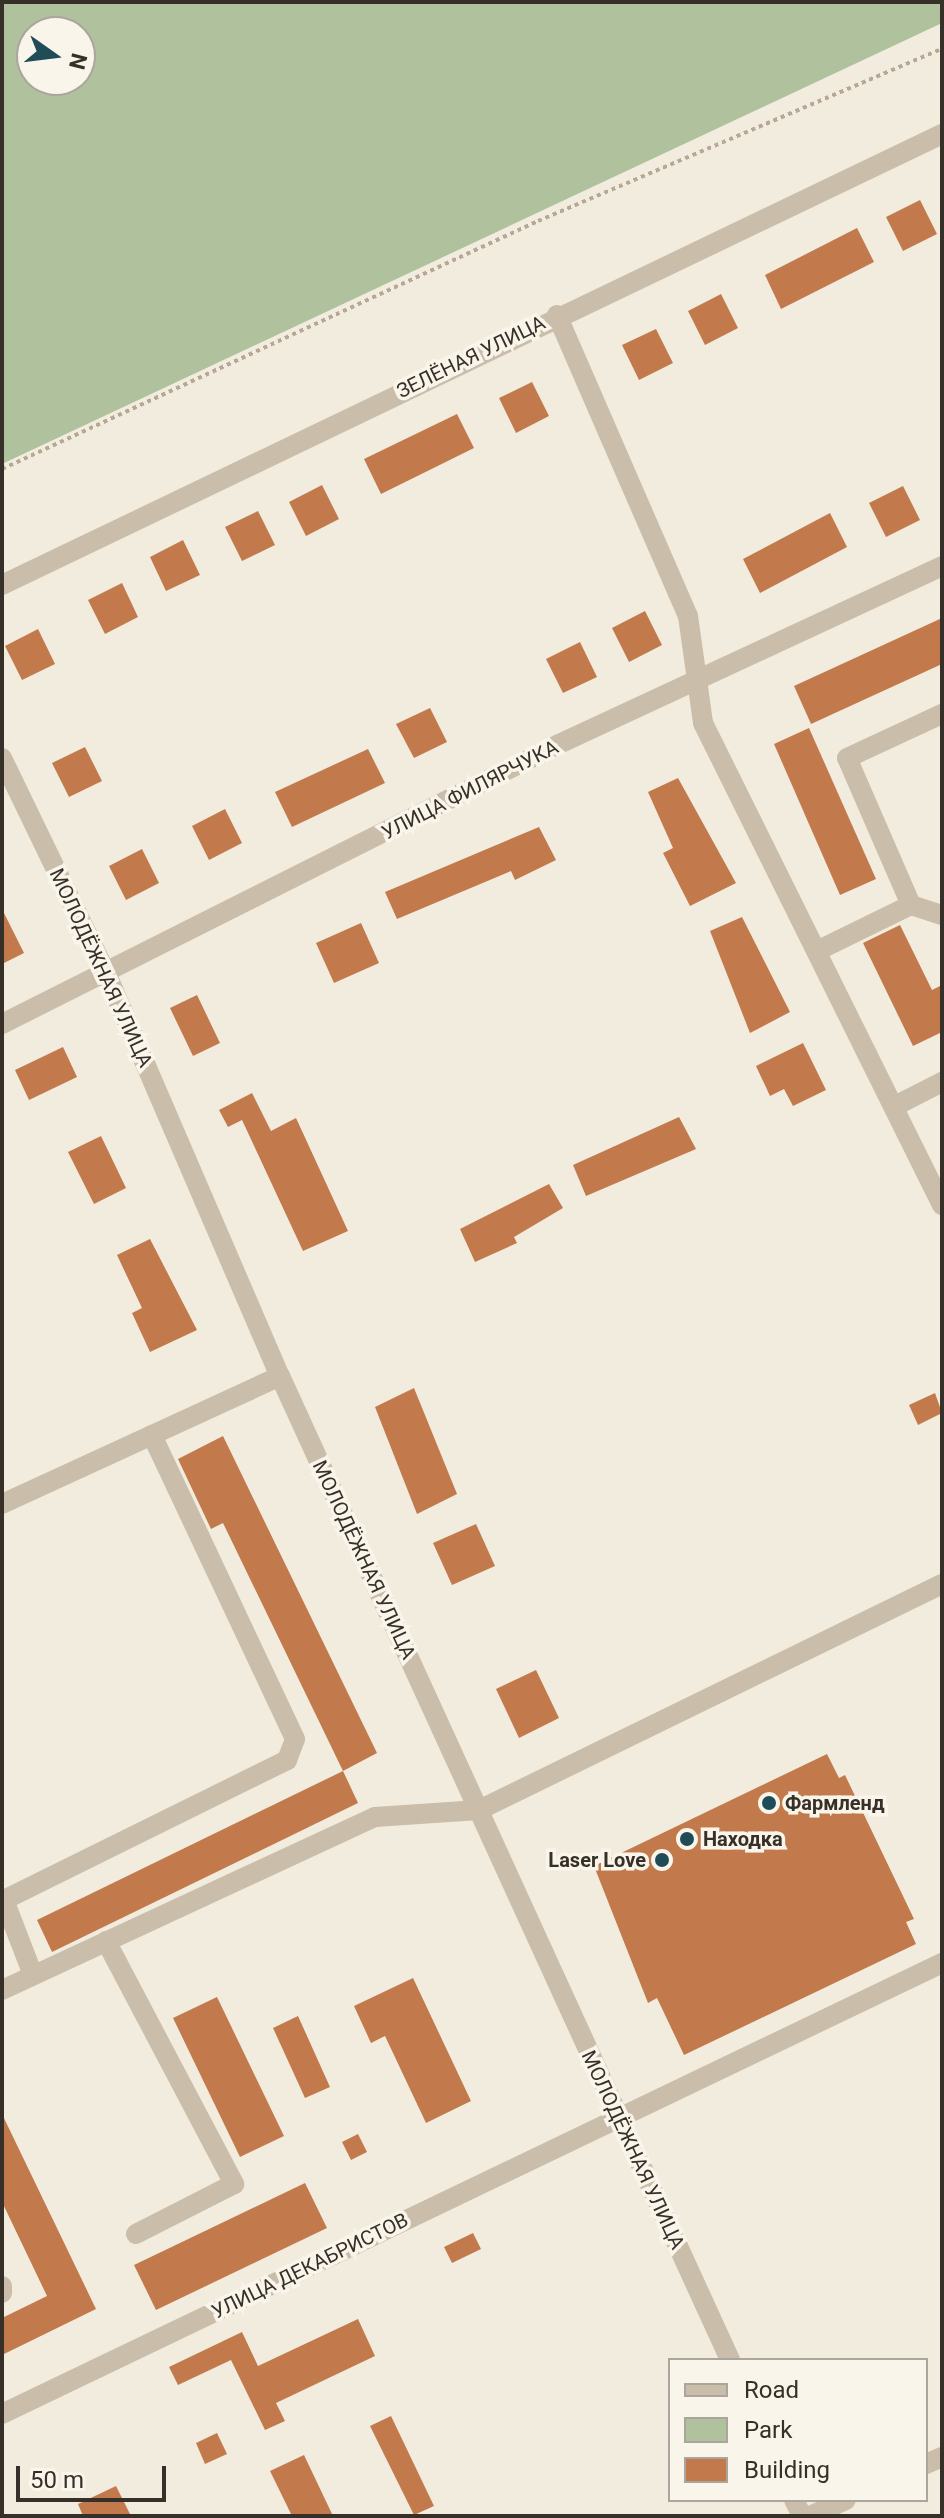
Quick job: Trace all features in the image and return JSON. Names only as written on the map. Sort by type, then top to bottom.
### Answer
[{"type":"street","name":"ЗЕЛЁНАЯ УЛИЦА","points":[[2,585],[557,315],[942,134]]},
{"type":"street","points":[[557,315],[688,616],[703,723],[821,949],[942,1205]]},
{"type":"street","name":"УЛИЦА ФИЛЯРЧУКА","points":[[2,1024],[107,975],[559,744],[699,682],[942,566]]},
{"type":"street","points":[[911,905],[847,758],[942,714]]},
{"type":"street","name":"МОЛОДЁЖНАЯ УЛИЦА","points":[[2,758],[107,975],[280,1376],[729,2358]]},
{"type":"street","points":[[821,949],[911,905],[942,915]]},
{"type":"street","points":[[895,1106],[942,1082]]},
{"type":"street","points":[[2,1504],[280,1376]]},
{"type":"street","points":[[33,1975],[4,1900],[287,1760],[295,1739],[152,1435]]},
{"type":"street","points":[[2,1990],[375,1817],[479,1810],[942,1584]]},
{"type":"street","points":[[106,1941],[234,2184],[136,2234]]},
{"type":"street","name":"УЛИЦА ДЕКАБРИСТОВ","points":[[2,2414],[942,1963]]},
{"type":"street","points":[[2,2286],[2,2293]]},
{"type":"street","points":[[810,2516],[842,2502]]},
{"type":"path","points":[[2,469],[538,221],[942,49]]},
{"type":"green space","points":[[2,2],[942,2],[942,23],[2,464]]},
{"type":"building","points":[[920,200],[937,234],[903,251],[886,217]]},
{"type":"building","points":[[857,228],[874,262],[781,309],[765,275]]},
{"type":"building","points":[[721,294],[738,328],[705,345],[688,311]]},
{"type":"building","points":[[656,329],[673,363],[639,380],[622,345]]},
{"type":"building","points":[[532,382],[549,416],[516,433],[499,398]]},
{"type":"building","points":[[457,414],[474,448],[381,494],[364,459]]},
{"type":"building","points":[[322,485],[339,519],[306,536],[289,502]]},
{"type":"building","points":[[903,486],[920,520],[886,537],[869,503]]},
{"type":"building","points":[[258,511],[275,545],[242,561],[225,527]]},
{"type":"building","points":[[830,513],[847,547],[760,593],[743,559]]},
{"type":"building","points":[[183,540],[200,575],[166,591],[150,557]]},
{"type":"building","points":[[122,583],[138,617],[105,634],[88,600]]},
{"type":"building","points":[[645,611],[662,645],[629,662],[612,628]]},
{"type":"building","points":[[942,618],[942,664],[811,724],[794,686]]},
{"type":"building","points":[[38,629],[55,664],[22,680],[5,646]]},
{"type":"building","points":[[580,642],[597,677],[563,693],[546,659]]},
{"type":"building","points":[[430,708],[447,742],[414,758],[396,724]]},
{"type":"building","points":[[809,728],[876,879],[840,895],[774,744]]},
{"type":"building","points":[[85,747],[102,781],[69,797],[52,763]]},
{"type":"building","points":[[368,749],[385,783],[292,827],[275,792]]},
{"type":"building","points":[[678,778],[736,883],[690,906],[663,853],[673,848],[648,792]]},
{"type":"building","points":[[225,809],[242,843],[209,860],[192,826]]},
{"type":"building","points":[[539,827],[556,860],[515,880],[511,871],[397,919],[385,892]]},
{"type":"building","points":[[142,849],[159,883],[126,900],[109,866]]},
{"type":"building","points":[[2,909],[24,953],[2,964]]},
{"type":"building","points":[[742,917],[790,1012],[750,1033],[710,931]]},
{"type":"building","points":[[361,923],[379,963],[334,983],[316,943]]},
{"type":"building","points":[[900,925],[932,990],[942,985],[942,1032],[913,1046],[863,943]]},
{"type":"building","points":[[197,995],[220,1043],[193,1056],[170,1008]]},
{"type":"building","points":[[803,1043],[826,1090],[793,1106],[784,1089],[770,1096],[756,1066]]},
{"type":"building","points":[[63,1047],[77,1077],[29,1100],[15,1070]]},
{"type":"building","points":[[252,1093],[271,1131],[296,1118],[348,1231],[303,1251],[242,1120],[228,1127],[219,1110]]},
{"type":"building","points":[[679,1117],[696,1149],[586,1196],[573,1165]]},
{"type":"building","points":[[101,1136],[126,1188],[94,1204],[68,1152]]},
{"type":"building","points":[[549,1184],[563,1208],[514,1237],[517,1243],[475,1262],[460,1229]]},
{"type":"building","points":[[150,1239],[197,1330],[150,1352],[132,1313],[142,1308],[117,1255]]},
{"type":"building","points":[[414,1388],[457,1494],[417,1514],[375,1407]]},
{"type":"building","points":[[935,1393],[942,1413],[918,1425],[909,1405]]},
{"type":"building","points":[[223,1436],[377,1753],[343,1771],[223,1523],[211,1529],[178,1459]]},
{"type":"building","points":[[476,1524],[495,1566],[452,1585],[433,1543]]},
{"type":"building","points":[[536,1670],[559,1718],[519,1738],[496,1689]]},
{"type":"building","points":[[827,1754],[839,1778],[845,1775],[914,1919],[906,1922],[916,1944],[684,2055],[657,1998],[648,2003],[594,1866]]},
{"type":"building","points":[[343,1771],[358,1803],[52,1952],[37,1920]]},
{"type":"building","points":[[413,1978],[471,2101],[426,2123],[385,2036],[371,2043],[354,2006]]},
{"type":"building","points":[[217,1997],[284,2136],[240,2157],[173,2018]]},
{"type":"building","points":[[298,2016],[330,2087],[305,2098],[273,2028]]},
{"type":"building","points":[[2,2114],[96,2309],[2,2355],[2,2318],[47,2296],[2,2202]]},
{"type":"building","points":[[358,2134],[367,2152],[351,2160],[342,2142]]},
{"type":"building","points":[[305,2183],[327,2228],[156,2310],[134,2265]]},
{"type":"building","points":[[473,2233],[481,2249],[452,2263],[444,2247]]},
{"type":"building","points":[[358,2319],[375,2356],[276,2403],[285,2421],[265,2430],[231,2360],[178,2385],[169,2367],[242,2332],[258,2366]]},
{"type":"building","points":[[391,2416],[434,2506],[414,2515],[370,2426]]},
{"type":"building","points":[[217,2433],[227,2454],[205,2464],[196,2443]]},
{"type":"building","points":[[304,2455],[333,2516],[292,2516],[270,2471]]},
{"type":"building","points":[[116,2486],[131,2516],[83,2516],[78,2504]]},
{"type":"place","name":"Фармленд","points":[[769,1803]]},
{"type":"place","name":"Находка","points":[[687,1839]]},
{"type":"place","name":"Laser Love","points":[[662,1860]]}]
